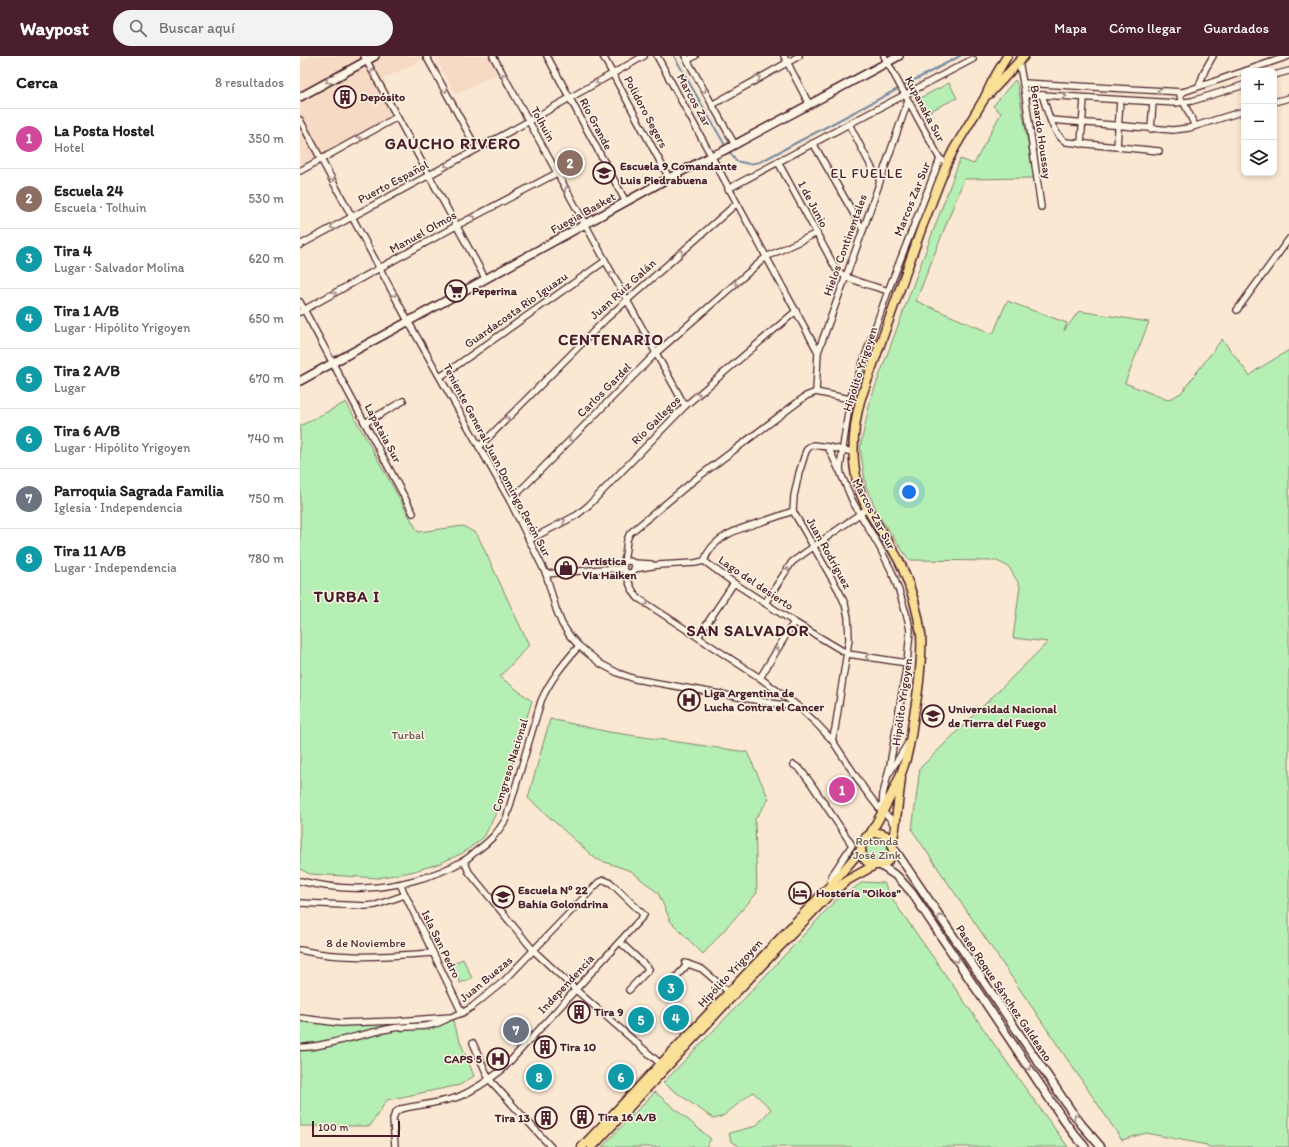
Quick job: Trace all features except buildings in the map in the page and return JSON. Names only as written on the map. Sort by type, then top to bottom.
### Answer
[{"type":"main road","points":[[300,97],[365,58],[375,56]]},
{"type":"main road","name":"Fuegia Basket","points":[[300,381],[669,178],[810,104],[886,59],[899,56]]},
{"type":"main road","points":[[984,99],[1007,56]]},
{"type":"main road","points":[[984,99],[1021,58]]},
{"type":"main road","name":"Hipólito Yrigoyen","points":[[892,845],[901,772],[910,740],[920,679],[921,635],[912,596],[902,566],[868,508],[856,474],[853,452],[854,428],[860,401],[947,163],[984,99]]},
{"type":"main road","name":"Hipólito Yrigoyen","points":[[869,836],[878,821],[901,772]]},
{"type":"main road","points":[[879,833],[889,838],[892,845],[893,852],[889,860],[878,865],[867,862],[862,854],[861,848],[863,842],[869,836],[874,834],[879,833]]},
{"type":"main road","name":"Paseo Roque Sánchez Galdeano","points":[[892,845],[1072,1112],[1101,1147]]},
{"type":"main road","name":"Hipólito Yrigoyen","points":[[592,1147],[830,886],[861,848]]},
{"type":"main road","name":"Hipólito Yrigoyen","points":[[731,994],[826,898],[846,881],[878,865]]},
{"type":"main road","name":"Paseo Roque Sánchez Galdeano","points":[[878,865],[898,877],[912,893],[1063,1119],[1085,1147]]},
{"type":"main road","points":[[980,995],[988,989]]},
{"type":"main road","name":"Hipólito Yrigoyen","points":[[582,1147],[664,1067]]},
{"type":"street","points":[[426,56],[476,149]]},
{"type":"street","name":"Tolhuin","points":[[493,56],[685,406]]},
{"type":"street","name":"Río Grande","points":[[547,56],[626,202]]},
{"type":"street","name":"Polidoro Segers","points":[[603,56],[669,178]]},
{"type":"street","name":"Puerto Español","points":[[300,245],[529,121],[644,56]]},
{"type":"street","name":"Marcos Zar","points":[[657,56],[712,156]]},
{"type":"street","points":[[695,56],[686,58],[734,145]]},
{"type":"street","points":[[784,56],[810,104]]},
{"type":"street","points":[[712,105],[799,56]]},
{"type":"street","points":[[1200,86],[1205,70],[1213,56]]},
{"type":"street","points":[[1023,83],[1183,92],[1289,56]]},
{"type":"street","points":[[365,58],[485,278]]},
{"type":"street","name":"Bernardo Houssay","points":[[1021,58],[1023,83],[1041,207]]},
{"type":"street","name":"Kupanaka Sur","points":[[886,59],[940,159],[947,163]]},
{"type":"street","points":[[728,189],[849,124],[904,92],[973,59]]},
{"type":"street","points":[[1277,74],[1289,71]]},
{"type":"street","points":[[1212,82],[1217,86],[1218,91],[1216,94]]},
{"type":"street","points":[[1025,94],[1184,103],[1241,86]]},
{"type":"street","points":[[1183,92],[1180,97],[1181,100],[1184,103],[1195,126]]},
{"type":"street","points":[[1042,95],[1054,128],[1066,142],[1159,151]]},
{"type":"street","points":[[1081,144],[1084,98]]},
{"type":"street","points":[[1277,101],[1289,98]]},
{"type":"street","name":"Hielos Continentales","points":[[818,352],[863,230],[908,100]]},
{"type":"street","points":[[1117,147],[1120,100]]},
{"type":"street","points":[[1151,129],[1153,102]]},
{"type":"street","points":[[1051,120],[1173,130],[1195,126],[1241,112]]},
{"type":"street","points":[[300,171],[397,117]]},
{"type":"street","name":"Teniente General Juan Domingo Perón Sur","points":[[300,120],[408,321],[510,501],[546,574],[556,609],[562,624],[570,636],[579,646],[602,664],[618,673],[635,679],[800,708]]},
{"type":"street","points":[[849,124],[874,172],[880,180]]},
{"type":"street","points":[[813,143],[863,230]]},
{"type":"street","points":[[712,156],[736,204],[818,352],[816,392]]},
{"type":"street","name":"Marcos Zar Sur","points":[[882,812],[883,794],[888,775],[907,663],[910,631],[899,592],[886,559],[860,515],[841,474],[840,468],[850,399],[888,291],[940,159]]},
{"type":"street","name":"1 de Junio","points":[[778,162],[839,273],[888,291]]},
{"type":"street","name":"Manuel Olmos","points":[[302,311],[456,226],[558,173]]},
{"type":"street","name":"Juan Ruiz Galán","points":[[479,447],[606,318],[736,204]]},
{"type":"street","name":"Carlos Gardel","points":[[510,501],[656,353],[766,257],[817,233]]},
{"type":"street","points":[[1237,310],[1289,239]]},
{"type":"street","name":"Guardacosta Rio Iguazu","points":[[440,377],[606,261]]},
{"type":"street","name":"Lapataia Sur","points":[[300,302],[302,311],[333,363],[413,513]]},
{"type":"street","name":"Río Gallegos","points":[[529,540],[576,515],[589,505],[685,406],[796,310]]},
{"type":"street","points":[[850,399],[816,392],[806,396],[693,481],[630,533],[627,540],[624,567],[629,584],[638,598],[760,678],[816,722],[832,740],[882,812],[890,818],[895,828]]},
{"type":"street","points":[[365,423],[403,401]]},
{"type":"street","name":"Juan Rodríguez","points":[[832,740],[848,654],[850,632],[845,604],[840,591],[793,511],[794,496],[806,450],[813,445],[853,452]]},
{"type":"street","points":[[828,447],[841,474]]},
{"type":"street","points":[[765,603],[792,562],[868,508]]},
{"type":"street","points":[[546,574],[624,567],[630,572],[658,565],[704,561],[712,546],[727,534],[793,511]]},
{"type":"street","points":[[627,540],[635,566],[634,570]]},
{"type":"street","points":[[624,567],[627,561],[658,565]]},
{"type":"street","name":"Lago del desierto","points":[[704,561],[734,583],[794,622],[848,654],[907,663]]},
{"type":"street","points":[[698,637],[734,583]]},
{"type":"street","points":[[760,678],[794,622]]},
{"type":"street","name":"Congreso Nacional","points":[[300,881],[337,887],[364,888],[400,884],[436,874],[464,861],[492,838],[499,831],[506,819],[541,701],[547,687],[557,672],[579,646]]},
{"type":"street","points":[[888,775],[910,740]]},
{"type":"street","points":[[794,765],[800,769],[810,782],[852,845],[861,848]]},
{"type":"street","points":[[870,795],[878,796],[883,794]]},
{"type":"street","points":[[830,886],[831,877],[852,845]]},
{"type":"street","points":[[464,861],[469,872],[534,951],[664,1067]]},
{"type":"street","name":"Juan Buezas","points":[[300,1018],[340,1022],[398,1021],[451,1017],[462,1013],[504,981],[599,882],[604,880],[611,883],[644,915]]},
{"type":"street","name":"Isla San Pedro","points":[[400,884],[462,1013]]},
{"type":"street","points":[[300,903],[366,906],[376,905],[405,895]]},
{"type":"street","name":"Independencia","points":[[394,1147],[393,1119],[395,1113],[400,1109],[459,1096],[489,1080],[503,1069],[644,915]]},
{"type":"street","points":[[620,942],[649,969],[629,990]]},
{"type":"street","name":"8 de Noviembre","points":[[300,950],[337,956],[433,953]]},
{"type":"street","points":[[676,977],[686,963],[702,969],[731,994]]},
{"type":"street","points":[[300,1047],[316,1046],[395,1028],[430,1026],[438,1024],[451,1017]]},
{"type":"street","points":[[473,1043],[489,1080],[551,1147]]},
{"type":"shaded area","points":[[312,56],[430,56],[383,79],[402,118],[300,173],[300,63]]},
{"type":"shaded area","points":[[434,56],[499,56],[506,70],[456,94]]},
{"type":"green space","points":[[1015,80],[1018,86],[1034,178],[964,179],[916,301],[993,334],[1007,301],[1067,323],[1064,331],[1079,311],[1149,322],[1125,383],[1168,400],[1181,393],[1222,339],[1250,376],[1255,371],[1289,350],[1289,1147],[1208,1147],[1207,1145],[1146,1133],[1122,1140],[912,830],[920,768],[1048,642],[1013,638],[1020,586],[1009,567],[997,561],[909,560],[879,516],[866,487],[860,448],[871,398],[960,159],[974,164],[1001,113],[993,106]]},
{"type":"green space","points":[[949,83],[957,98],[928,112],[920,98]]},
{"type":"green space","name":"Turbal","points":[[346,402],[418,532],[463,526],[477,534],[529,645],[500,677],[532,701],[502,801],[484,837],[463,853],[438,864],[411,872],[378,878],[310,874],[300,869],[300,426]]},
{"type":"green space","points":[[550,719],[609,732],[747,752],[769,799],[755,819],[757,893],[703,954],[671,922],[658,893],[631,871],[596,859],[528,798]]},
{"type":"green space","name":"Rotonda José Zink","points":[[877,836],[886,839],[889,848],[886,857],[877,860],[868,857],[865,848],[868,839]]},
{"type":"green space","points":[[863,882],[884,883],[895,903],[1068,1147],[740,1147],[731,1141],[729,1133],[756,1126],[771,1109],[753,1092],[723,1116],[714,1119],[663,1083],[835,901]]},
{"type":"green space","points":[[463,959],[472,978],[460,983],[452,964]]},
{"type":"green space","points":[[453,1015],[454,1026],[474,1076],[460,1085],[387,1100],[370,1126],[300,1126],[300,1019],[340,1023]]},
{"type":"green space","points":[[655,1092],[711,1139],[706,1147],[602,1147]]},
{"type":"waterway","points":[[674,56],[726,147]]},
{"type":"waterway","points":[[729,151],[736,161],[749,164],[760,162],[960,56]]},
{"type":"place","name":"Depósito","points":[[345,97]]},
{"type":"place","name":"Escuela 24","points":[[570,163]]},
{"type":"place","name":"Escuela 9 Comandante Luis Piedrabuena","points":[[604,173]]},
{"type":"place","name":"Peperina","points":[[456,291]]},
{"type":"place","name":"Artística Vía Haiken","points":[[566,568]]},
{"type":"place","name":"Liga Argentina de Lucha Contra el Cancer","points":[[689,700]]},
{"type":"place","name":"Universidad Nacional de Tierra del Fuego","points":[[933,716]]},
{"type":"place","name":"La Posta Hostel","points":[[842,790]]},
{"type":"place","name":"Hostería \"Oikos\"","points":[[800,893]]},
{"type":"place","name":"Escuela Nº 22 Bahía Golondrina","points":[[503,897]]},
{"type":"place","name":"Tira 4","points":[[671,988]]},
{"type":"place","name":"Tira 9","points":[[579,1012]]},
{"type":"place","name":"Tira 1 A/B","points":[[676,1018]]},
{"type":"place","name":"Tira 2 A/B","points":[[641,1020]]},
{"type":"place","name":"Parroquia Sagrada Familia","points":[[516,1030]]},
{"type":"place","name":"Tira 10","points":[[545,1047]]},
{"type":"place","name":"CAPS 5","points":[[498,1059]]},
{"type":"place","name":"Tira 11 A/B","points":[[539,1077]]},
{"type":"place","name":"Tira 6 A/B","points":[[621,1077]]},
{"type":"place","name":"Tira 16 A/B","points":[[582,1117]]},
{"type":"place","name":"Tira 13","points":[[546,1118]]},
{"type":"district","name":"GAUCHO RIVERO","points":[[453,143]]},
{"type":"district","name":"EL FUELLE","points":[[867,173]]},
{"type":"district","name":"CENTENARIO","points":[[611,339]]},
{"type":"district","name":"TURBA I","points":[[347,596]]},
{"type":"district","name":"SAN SALVADOR","points":[[748,630]]}]
